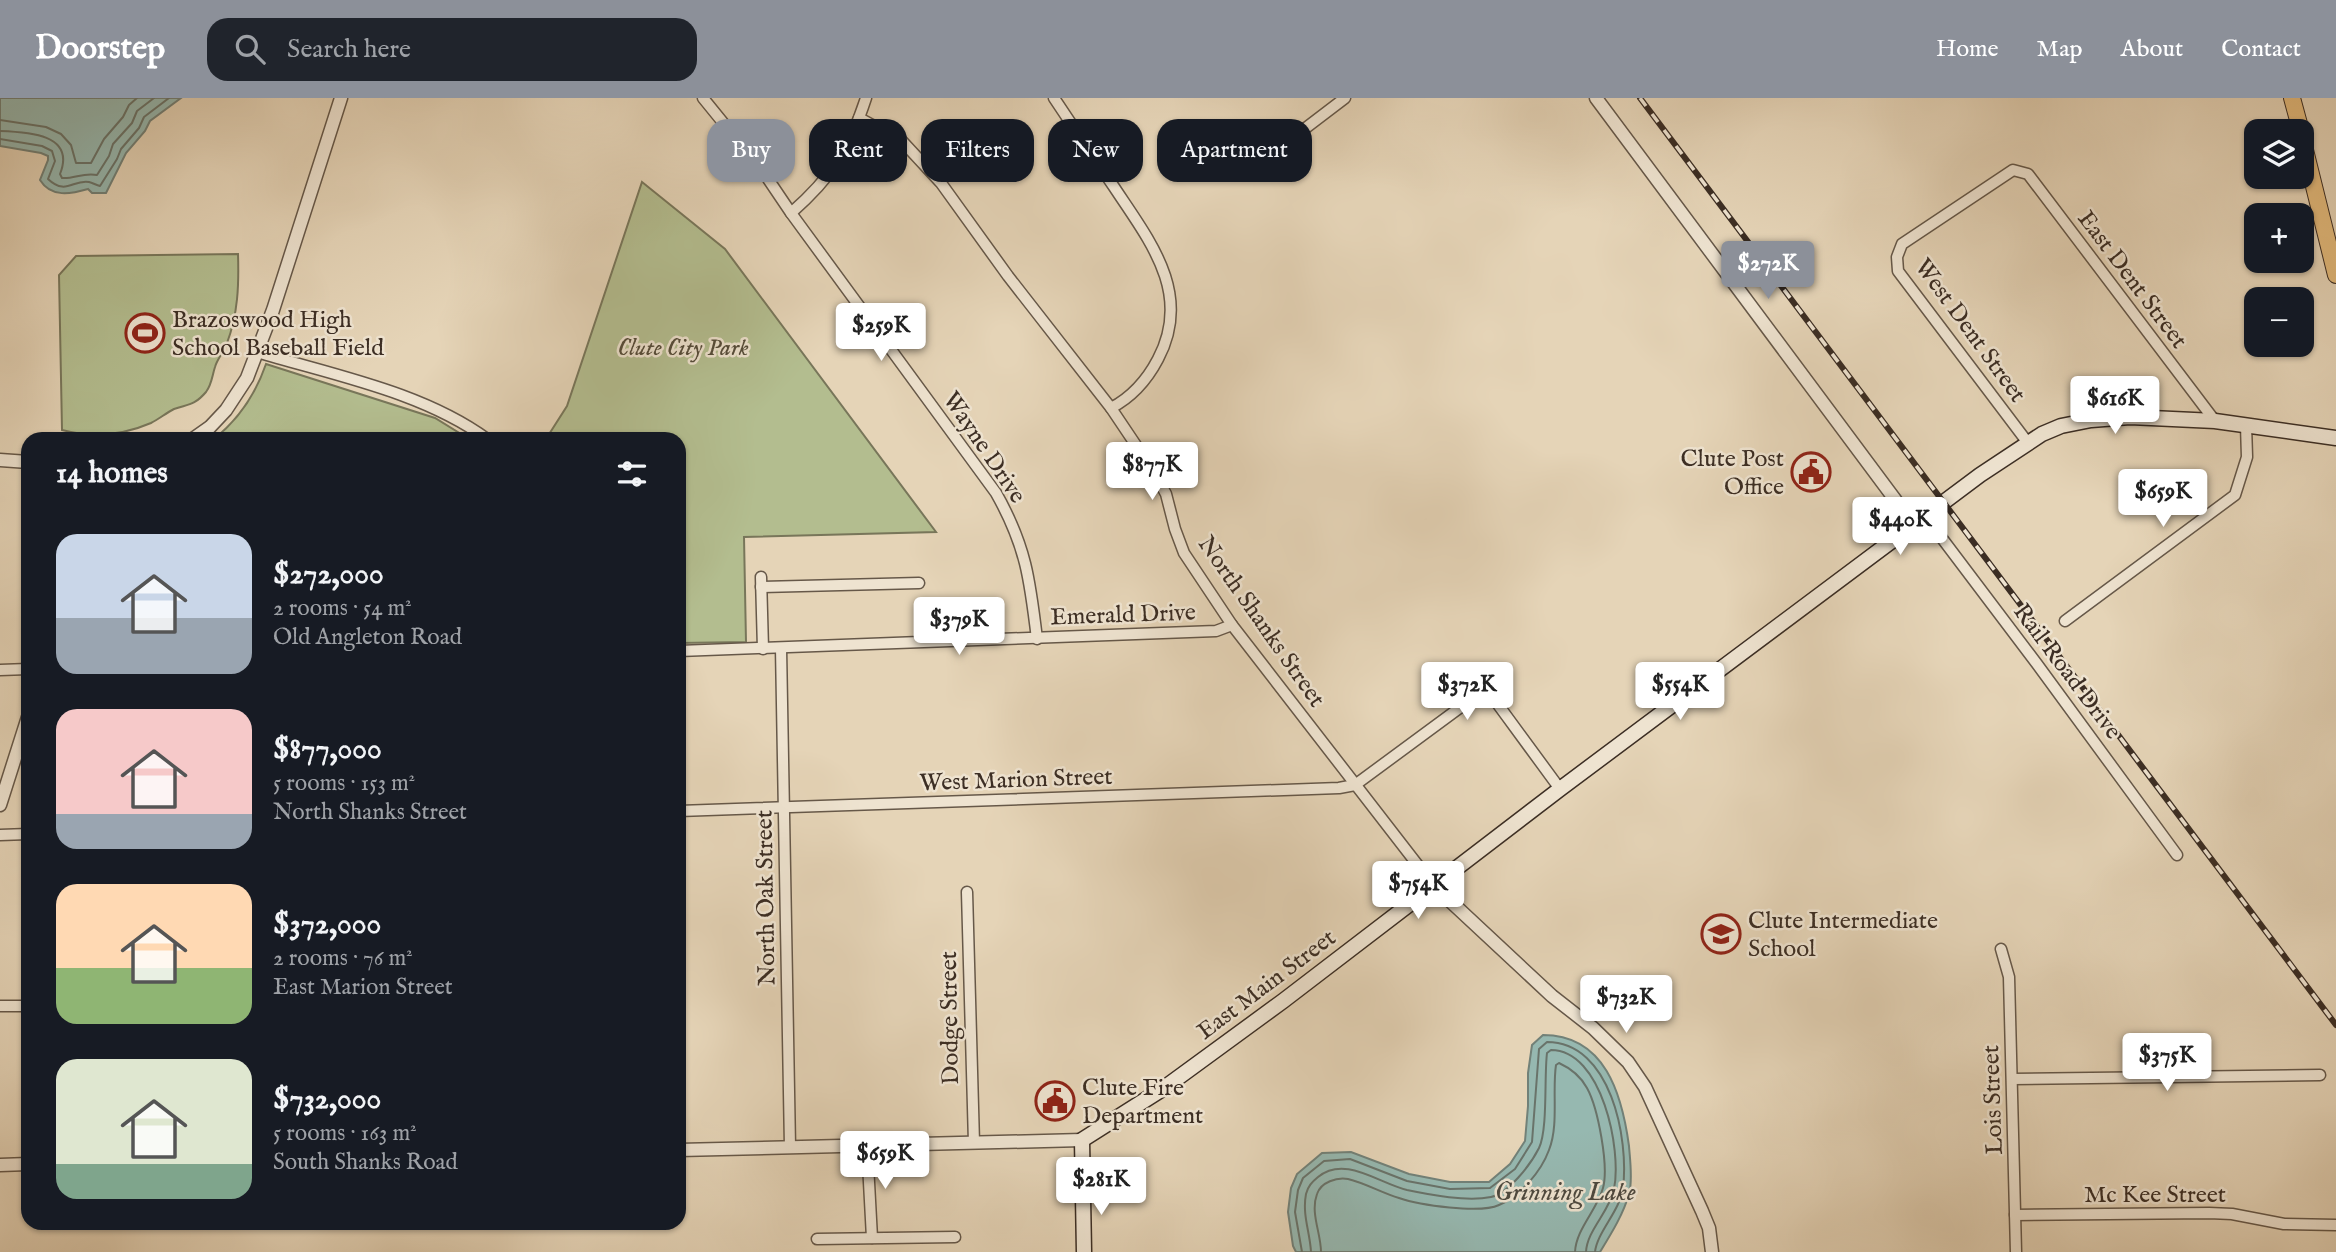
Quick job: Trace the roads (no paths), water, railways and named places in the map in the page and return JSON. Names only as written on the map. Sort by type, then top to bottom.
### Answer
[{"type":"main road","points":[[2292,98],[2297,119]]},
{"type":"main road","points":[[2314,186],[2336,275]]},
{"type":"main road","name":"East Main Street","points":[[1082,1140],[1164,1088],[1980,475],[2028,443],[2061,426],[2130,417],[2215,421],[2336,438]]},
{"type":"main road","points":[[1082,1140],[1084,1252]]},
{"type":"street","points":[[203,432],[226,410],[247,378],[341,98]]},
{"type":"street","name":"Wayne Drive","points":[[703,98],[764,173],[1002,503],[1024,555],[1030,578],[1037,639]]},
{"type":"street","points":[[791,213],[835,169],[866,98]]},
{"type":"street","points":[[1054,98],[1155,249],[1167,279],[1171,302],[1165,346],[1141,385],[1125,401],[1111,408]]},
{"type":"street","points":[[1312,123],[1345,98]]},
{"type":"street","points":[[1596,98],[1914,525]]},
{"type":"street","name":"North Shanks Street","points":[[859,118],[902,141],[941,183],[1008,276],[1111,408],[1154,472],[1166,494],[1184,552],[1232,625],[1433,886]]},
{"type":"street","name":"East Dent Street","points":[[2012,170],[2028,174],[2215,421]]},
{"type":"street","name":"West Dent Street","points":[[2012,170],[1902,244],[1897,257],[1898,271],[2028,443]]},
{"type":"street","points":[[257,352],[425,404],[477,432]]},
{"type":"street","points":[[2065,621],[2235,495],[2247,457],[2246,425]]},
{"type":"street","points":[[0,460],[21,462]]},
{"type":"street","name":"Rail Road Drive","points":[[1914,525],[1938,533],[2177,855]]},
{"type":"street","points":[[763,649],[761,582],[919,583]]},
{"type":"street","name":"Emerald Drive","points":[[686,651],[1216,631],[1232,625]]},
{"type":"street","name":"North Oak Street","points":[[781,648],[790,1147]]},
{"type":"street","points":[[0,670],[21,669]]},
{"type":"street","points":[[1354,785],[1474,698],[1485,696],[1494,699],[1560,789]]},
{"type":"street","points":[[0,805],[21,739]]},
{"type":"street","name":"West Marion Street","points":[[686,811],[1339,788],[1354,785]]},
{"type":"street","points":[[0,835],[21,834]]},
{"type":"street","points":[[1433,886],[1628,1062],[1645,1087],[1702,1211],[1709,1228],[1712,1252]]},
{"type":"street","name":"Dodge Street","points":[[967,892],[974,1143]]},
{"type":"street","name":"Lois Street","points":[[2001,948],[2009,977],[2016,1252]]},
{"type":"street","points":[[0,1006],[21,1006]]},
{"type":"street","points":[[2012,1079],[2320,1075]]},
{"type":"street","points":[[686,1150],[1082,1140]]},
{"type":"street","points":[[867,1146],[872,1238]]},
{"type":"street","points":[[0,1165],[21,1164]]},
{"type":"street","name":"Mc Kee Street","points":[[2015,1215],[2209,1213],[2232,1214],[2284,1224],[2336,1224]]},
{"type":"street","points":[[817,1239],[956,1237]]},
{"type":"water","points":[[0,98],[181,98],[150,121],[126,153],[106,193],[92,193],[88,189],[62,193],[50,190],[40,180],[48,156],[0,146]]},
{"type":"water","name":"Grinning Lake","points":[[1543,1035],[1564,1038],[1582,1045],[1596,1056],[1615,1088],[1626,1126],[1631,1170],[1630,1188],[1620,1217],[1600,1252],[1296,1252],[1288,1212],[1291,1188],[1297,1174],[1322,1153],[1351,1152],[1409,1174],[1450,1182],[1489,1182],[1510,1164],[1525,1141],[1532,1045]]},
{"type":"railway","points":[[1640,98],[2336,1025]]},
{"type":"place","name":"Brazoswood High School Baseball Field","points":[[145,333]]},
{"type":"place","name":"Clute Post Office","points":[[1811,472]]},
{"type":"place","name":"Clute Intermediate School","points":[[1721,934]]},
{"type":"place","name":"Clute Fire Department","points":[[1055,1101]]},
{"type":"park label","name":"Clute City Park","points":[[683,347]]}]
